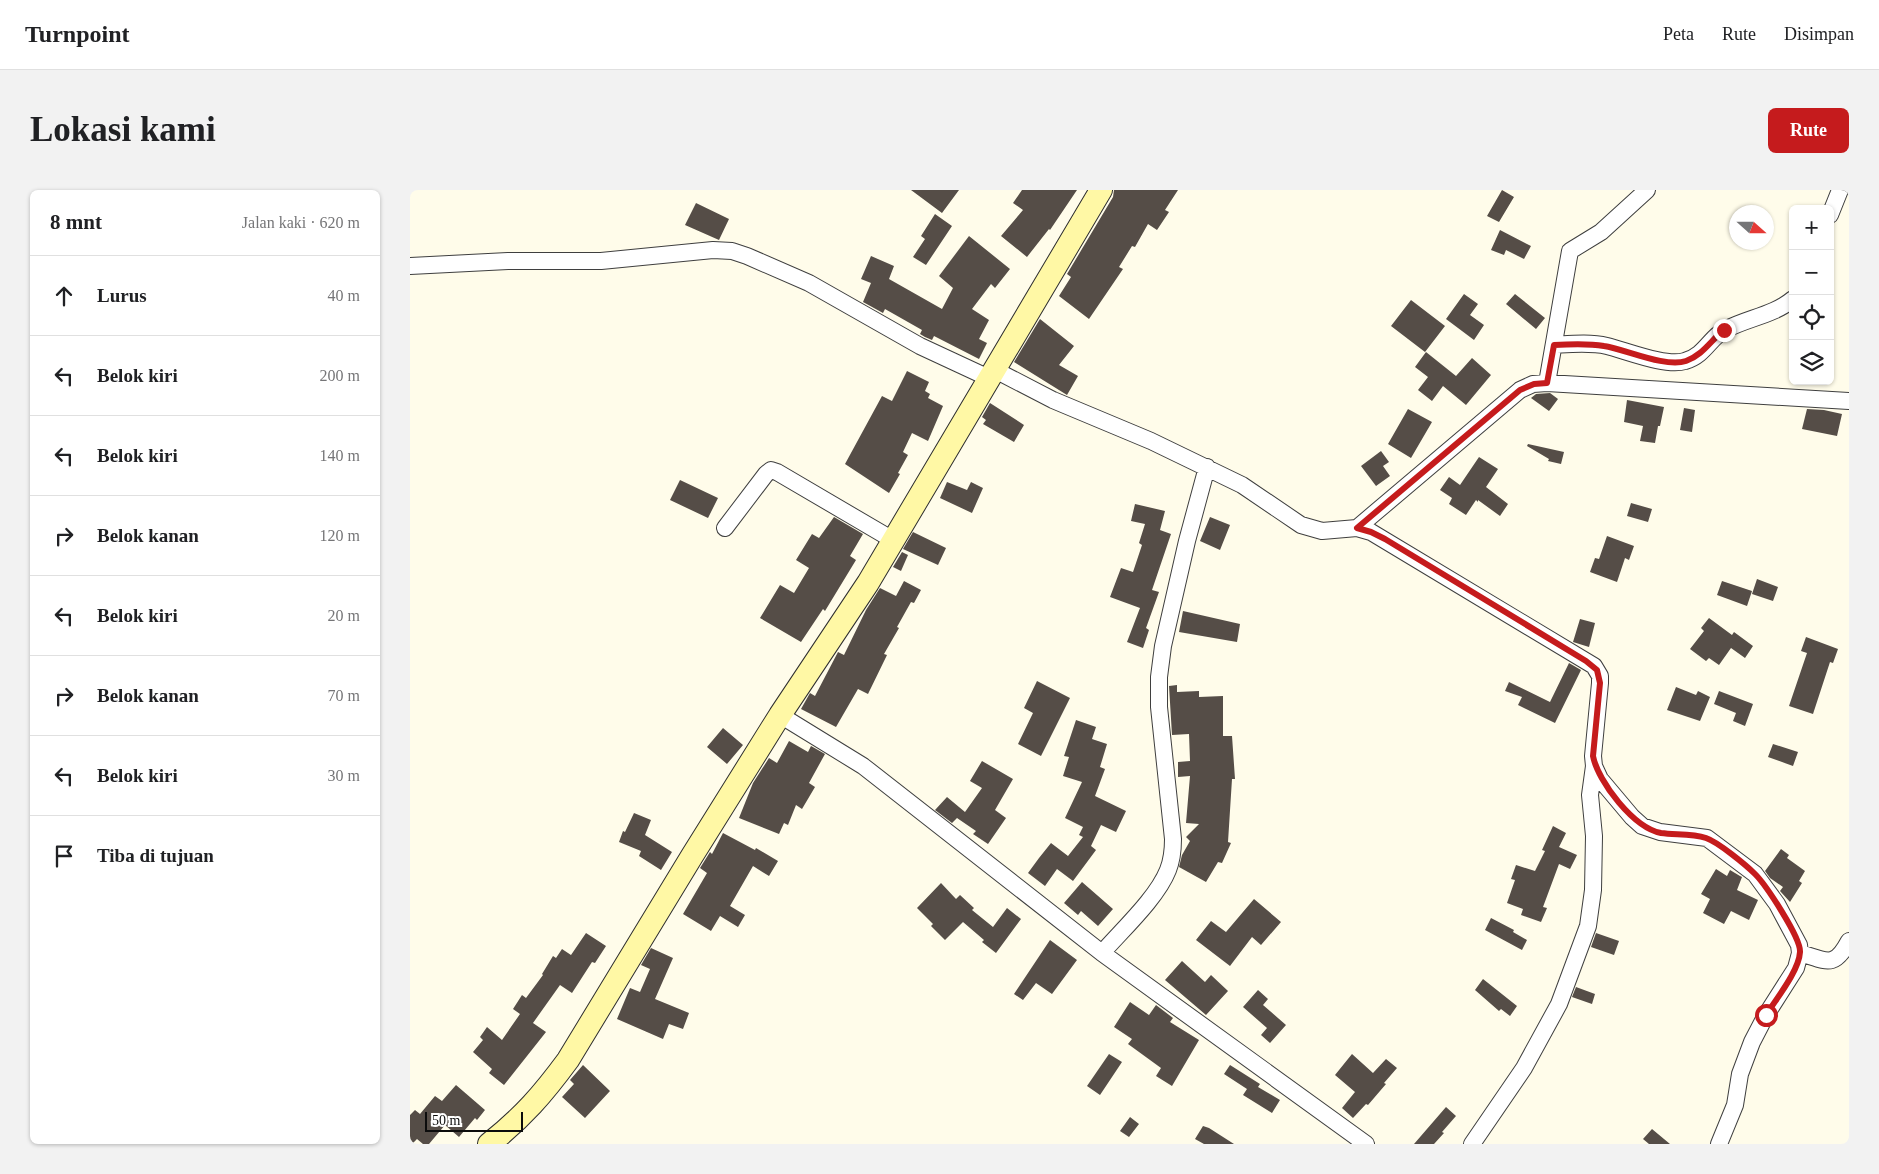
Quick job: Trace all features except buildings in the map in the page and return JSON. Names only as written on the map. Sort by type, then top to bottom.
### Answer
[{"type":"street","points":[[489,1144],[526,1113],[568,1060],[780,715],[868,583],[1101,190]]},
{"type":"street","points":[[1547,383],[1565,272],[1572,249],[1601,232],[1647,190]]},
{"type":"street","points":[[1834,206],[1840,190]]},
{"type":"street","points":[[410,266],[508,261],[600,261],[713,250],[732,251],[747,256],[809,283],[920,346],[993,374],[1151,441],[1207,467],[1242,485],[1301,524],[1322,531],[1357,528],[1371,532],[1594,666],[1600,676],[1600,683],[1590,795],[1594,836],[1593,890],[1588,926],[1559,1004],[1524,1068],[1472,1144]]},
{"type":"street","points":[[1554,345],[1585,344],[1606,346],[1638,356],[1671,362],[1684,362],[1702,352],[1724,330],[1774,311],[1789,302]]},
{"type":"street","points":[[1357,528],[1520,390],[1534,384],[1547,383],[1849,402]]},
{"type":"street","points":[[1102,953],[1151,897],[1163,880],[1169,868],[1173,852],[1159,707],[1159,677],[1165,637],[1207,467]]},
{"type":"street","points":[[726,528],[771,470],[893,540]]},
{"type":"street","points":[[780,715],[863,766],[1102,953],[1366,1144]]},
{"type":"street","points":[[1594,766],[1600,779],[1642,826],[1660,832],[1707,838],[1755,874],[1777,904],[1799,944],[1800,953],[1796,968],[1766,1015],[1752,1042],[1740,1074],[1735,1105],[1719,1144]]},
{"type":"street","points":[[1800,953],[1823,960],[1835,960],[1849,941]]},
{"type":"route","points":[[1724,330],[1702,352],[1684,362],[1671,362],[1638,356],[1606,346],[1585,344],[1554,345],[1547,383],[1534,384],[1520,390],[1357,528],[1385,539],[1594,666],[1600,676],[1600,683],[1593,756],[1594,766],[1600,779],[1642,826],[1660,832],[1707,838],[1755,874],[1777,904],[1799,944],[1800,953],[1796,968],[1766,1015]]}]
